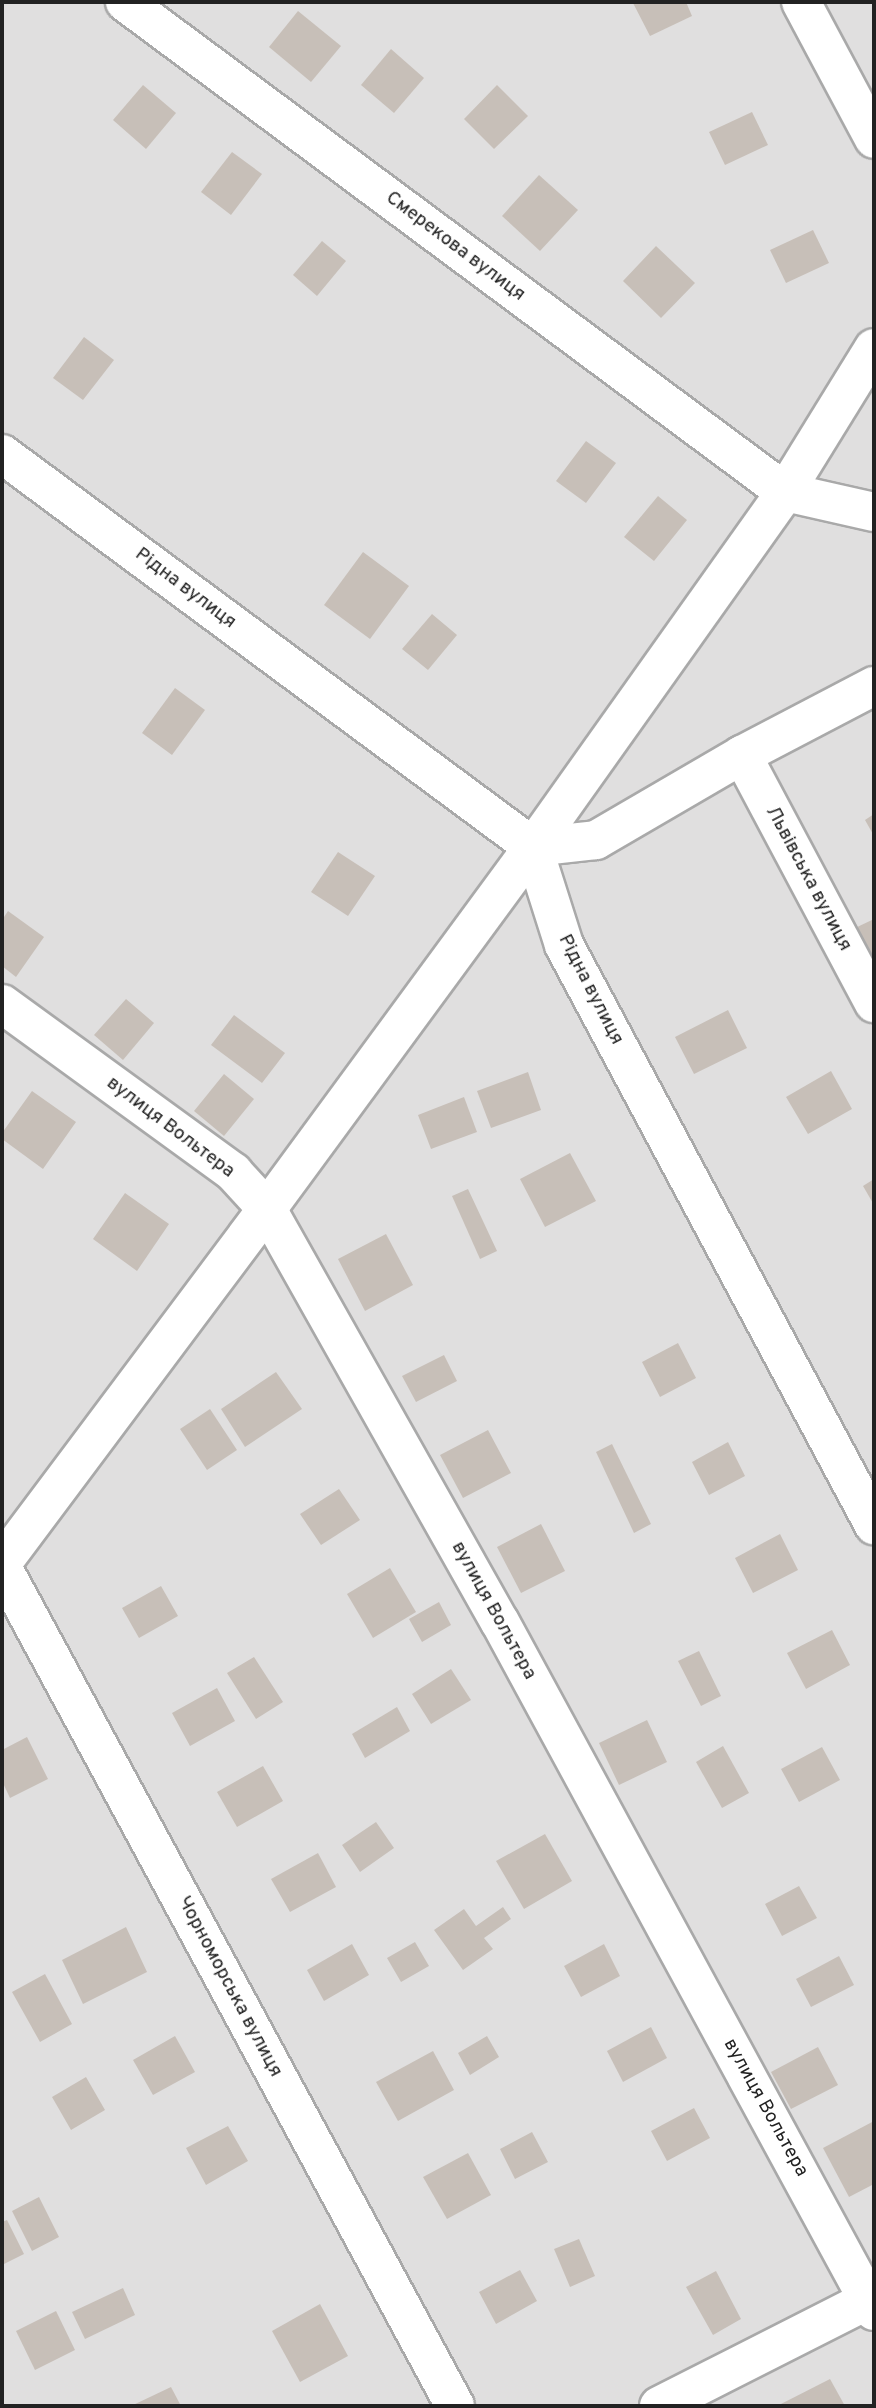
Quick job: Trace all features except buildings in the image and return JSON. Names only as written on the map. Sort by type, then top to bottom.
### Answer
[{"type":"street","name":"Смерекова вулиця","points":[[125,2],[785,492]]},
{"type":"street","points":[[801,2],[874,139]]},
{"type":"street","points":[[2,1565],[533,847],[785,492],[874,348]]},
{"type":"street","name":"Рідна вулиця","points":[[2,454],[533,847],[564,945],[874,1525]]},
{"type":"street","points":[[785,492],[874,512]]},
{"type":"street","points":[[533,847],[596,840],[742,755],[874,686]]},
{"type":"street","name":"Львівська вулиця","points":[[742,755],[874,1003]]},
{"type":"street","name":"вулиця Вольтера","points":[[2,1003],[233,1172],[267,1209],[493,1610],[873,2303]]},
{"type":"street","name":"Чорноморська вулиця","points":[[2,1565],[455,2406]]},
{"type":"street","points":[[659,2406],[873,2303]]},
{"type":"shaded area","points":[[2,2],[874,2],[874,2406],[2,2406]]}]
